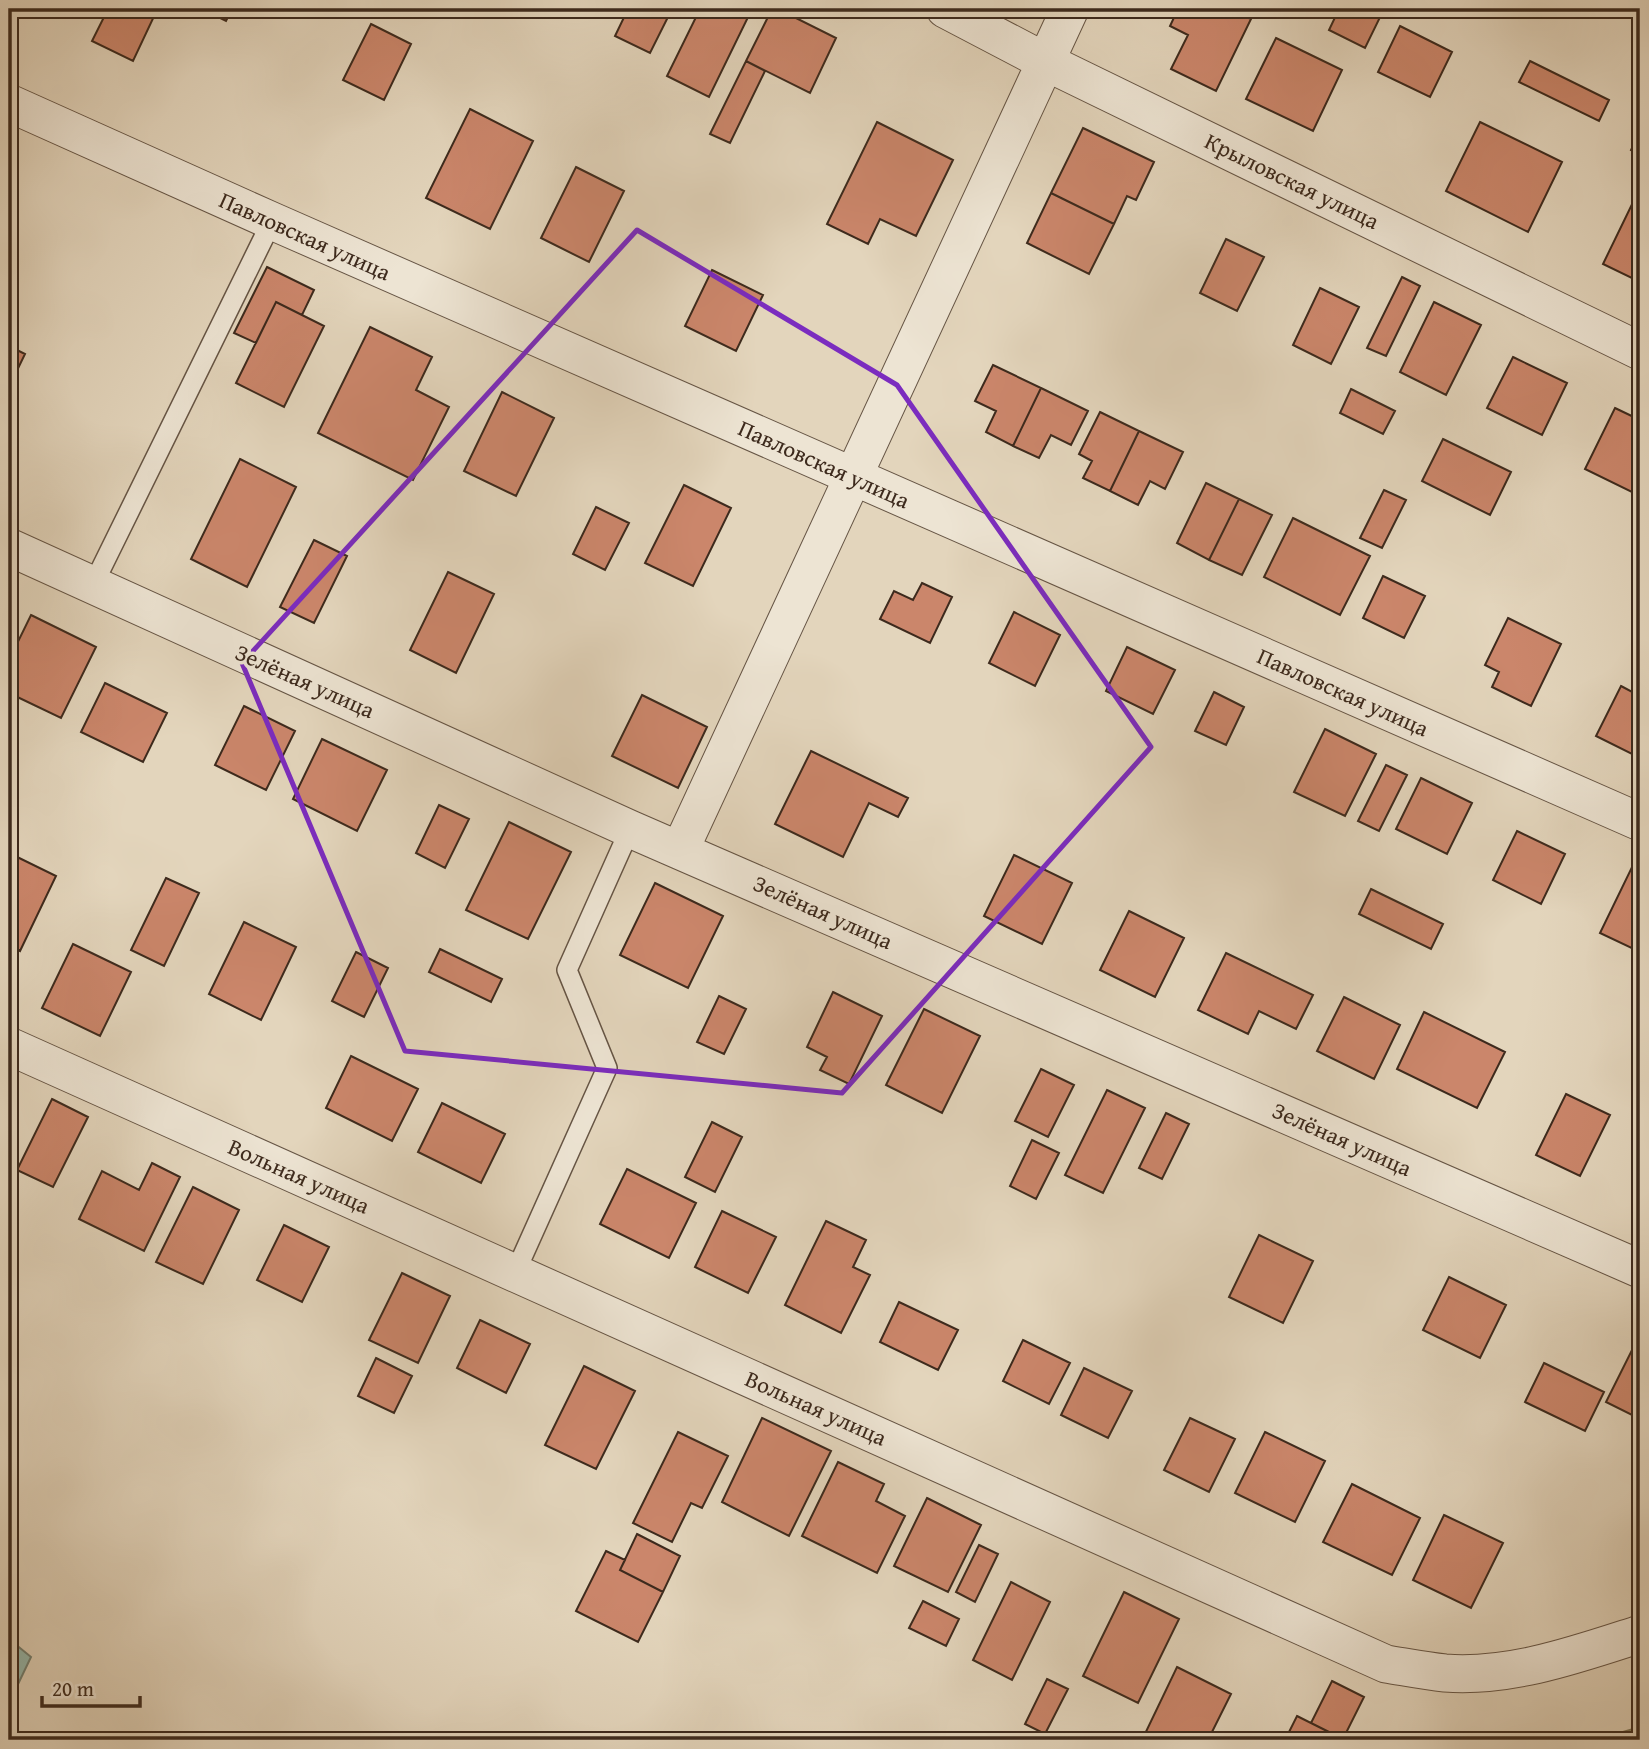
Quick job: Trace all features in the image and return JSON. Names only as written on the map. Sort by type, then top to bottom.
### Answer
[{"type":"street","name":"Крыловская улица","points":[[946,9],[1046,62],[1640,351]]},
{"type":"street","points":[[680,850],[1070,9]]},
{"type":"street","name":"Павловская улица","points":[[9,103],[1640,822]]},
{"type":"street","name":"Зелёная улица","points":[[9,547],[630,829],[1640,1269]]},
{"type":"street","name":"Вольная улица","points":[[9,1046],[1386,1664],[1446,1673],[1499,1671],[1574,1656],[1640,1634]]},
{"type":"lane","points":[[93,585],[272,221]]},
{"type":"lane","points":[[515,1273],[607,1068],[566,970],[630,829]]},
{"type":"highlighted area","points":[[637,230],[897,385],[1151,747],[842,1093],[405,1051],[242,663]]},
{"type":"green space","points":[[1640,1727],[1640,1740],[1595,1740]]},
{"type":"water","points":[[9,1639],[31,1657],[9,1703]]},
{"type":"building","points":[[108,9],[157,10],[133,61],[92,41]]},
{"type":"building","points":[[202,9],[232,9],[226,21]]},
{"type":"building","points":[[628,9],[672,9],[650,53],[615,36]]},
{"type":"building","points":[[700,9],[752,9],[709,97],[667,76]]},
{"type":"building","points":[[772,9],[778,9],[836,38],[810,93],[746,61]]},
{"type":"building","points":[[1178,9],[1229,9],[1251,19],[1216,91],[1171,69],[1188,35],[1170,26]]},
{"type":"building","points":[[1339,9],[1384,9],[1365,48],[1329,30]]},
{"type":"building","points":[[371,24],[411,44],[384,100],[343,80]]},
{"type":"building","points":[[1400,26],[1452,52],[1430,97],[1378,72]]},
{"type":"building","points":[[1276,38],[1342,70],[1313,131],[1246,99]]},
{"type":"building","points":[[746,61],[765,71],[730,143],[710,134]]},
{"type":"building","points":[[1530,61],[1609,100],[1599,121],[1519,82]]},
{"type":"building","points":[[470,109],[533,141],[490,229],[426,198]]},
{"type":"building","points":[[877,122],[953,160],[916,236],[880,219],[868,244],[827,224]]},
{"type":"building","points":[[1480,122],[1562,162],[1528,232],[1446,191]]},
{"type":"building","points":[[1083,128],[1154,162],[1136,200],[1127,196],[1114,224],[1051,193]]},
{"type":"building","points":[[1640,132],[1640,155],[1631,150]]},
{"type":"building","points":[[576,167],[624,191],[589,262],[541,238]]},
{"type":"building","points":[[1051,193],[1114,224],[1089,274],[1027,243]]},
{"type":"building","points":[[1637,194],[1640,196],[1640,282],[1603,264]]},
{"type":"building","points":[[1226,239],[1264,257],[1237,311],[1200,293]]},
{"type":"building","points":[[267,267],[314,290],[302,315],[276,302],[256,343],[234,333]]},
{"type":"building","points":[[712,270],[763,295],[736,351],[685,326]]},
{"type":"building","points":[[1402,277],[1420,286],[1386,356],[1367,348]]},
{"type":"building","points":[[1320,288],[1359,307],[1331,364],[1293,345]]},
{"type":"building","points":[[276,302],[324,326],[284,407],[236,383]]},
{"type":"building","points":[[1434,302],[1481,325],[1446,395],[1400,372]]},
{"type":"building","points":[[370,327],[432,357],[416,390],[449,407],[413,480],[318,433]]},
{"type":"building","points":[[9,346],[25,354],[9,387]]},
{"type":"building","points":[[1513,357],[1567,383],[1542,435],[1487,408]]},
{"type":"building","points":[[993,365],[1041,388],[1013,446],[986,432],[996,411],[975,401]]},
{"type":"building","points":[[1041,388],[1088,411],[1071,445],[1051,435],[1039,458],[1013,446]]},
{"type":"building","points":[[1351,389],[1395,411],[1383,434],[1340,413]]},
{"type":"building","points":[[502,392],[554,418],[516,496],[464,471]]},
{"type":"building","points":[[1615,408],[1640,420],[1640,496],[1585,469]]},
{"type":"building","points":[[1100,412],[1139,431],[1110,491],[1083,478],[1092,461],[1079,454]]},
{"type":"building","points":[[1139,431],[1183,452],[1165,489],[1150,481],[1138,505],[1110,491]]},
{"type":"building","points":[[1443,439],[1511,472],[1490,515],[1422,481]]},
{"type":"building","points":[[240,459],[296,487],[247,587],[191,559]]},
{"type":"building","points":[[1206,483],[1239,499],[1209,560],[1177,543]]},
{"type":"building","points":[[684,485],[731,508],[693,586],[645,563]]},
{"type":"building","points":[[1384,490],[1406,500],[1382,548],[1360,538]]},
{"type":"building","points":[[1239,499],[1272,515],[1242,575],[1209,560]]},
{"type":"building","points":[[596,507],[629,523],[605,570],[573,554]]},
{"type":"building","points":[[1293,518],[1370,556],[1340,615],[1264,577]]},
{"type":"building","points":[[314,540],[347,556],[314,623],[280,607]]},
{"type":"building","points":[[448,572],[494,594],[456,673],[410,650]]},
{"type":"building","points":[[1383,576],[1425,596],[1404,638],[1363,618]]},
{"type":"building","points":[[922,583],[952,597],[930,643],[880,619],[894,591],[913,600]]},
{"type":"building","points":[[1014,612],[1060,635],[1035,686],[989,663]]},
{"type":"building","points":[[31,615],[96,647],[61,718],[9,693],[9,660]]},
{"type":"building","points":[[1508,618],[1561,644],[1531,706],[1492,687],[1499,672],[1485,665]]},
{"type":"building","points":[[1127,647],[1175,670],[1153,714],[1106,691]]},
{"type":"building","points":[[105,683],[167,713],[143,762],[81,732]]},
{"type":"building","points":[[1621,686],[1640,696],[1640,758],[1596,736]]},
{"type":"building","points":[[1214,692],[1244,707],[1226,745],[1195,731]]},
{"type":"building","points":[[642,695],[707,727],[678,788],[612,756]]},
{"type":"building","points":[[244,706],[295,731],[266,790],[215,765]]},
{"type":"building","points":[[1325,729],[1376,754],[1345,816],[1294,792]]},
{"type":"building","points":[[322,739],[387,770],[357,831],[293,799]]},
{"type":"building","points":[[811,751],[908,798],[898,817],[869,803],[843,857],[775,824]]},
{"type":"building","points":[[1386,765],[1407,775],[1379,831],[1358,821]]},
{"type":"building","points":[[1421,778],[1472,803],[1447,854],[1396,829]]},
{"type":"building","points":[[439,805],[469,819],[445,868],[416,853]]},
{"type":"building","points":[[509,822],[571,852],[528,939],[466,910]]},
{"type":"building","points":[[1517,831],[1565,854],[1541,904],[1493,880]]},
{"type":"building","points":[[9,853],[56,876],[20,951],[9,945]]},
{"type":"building","points":[[1014,855],[1072,883],[1042,944],[984,916]]},
{"type":"building","points":[[1634,863],[1640,866],[1640,952],[1600,933]]},
{"type":"building","points":[[166,878],[199,893],[164,966],[131,950]]},
{"type":"building","points":[[655,883],[723,916],[688,988],[620,955]]},
{"type":"building","points":[[1371,889],[1443,924],[1431,949],[1359,914]]},
{"type":"building","points":[[1129,911],[1184,938],[1155,997],[1100,970]]},
{"type":"building","points":[[244,922],[296,947],[261,1020],[209,994]]},
{"type":"building","points":[[73,944],[131,972],[100,1036],[42,1008]]},
{"type":"building","points":[[440,949],[502,979],[491,1002],[429,972]]},
{"type":"building","points":[[356,952],[388,968],[364,1017],[332,1001]]},
{"type":"building","points":[[1226,953],[1313,995],[1296,1029],[1259,1011],[1248,1034],[1198,1010]]},
{"type":"building","points":[[833,992],[882,1016],[849,1084],[820,1070],[827,1057],[807,1047]]},
{"type":"building","points":[[719,996],[746,1009],[724,1054],[697,1042]]},
{"type":"building","points":[[1344,997],[1400,1025],[1374,1079],[1317,1051]]},
{"type":"building","points":[[924,1009],[980,1036],[942,1113],[886,1085]]},
{"type":"building","points":[[1424,1012],[1505,1052],[1477,1108],[1397,1069]]},
{"type":"building","points":[[351,1056],[418,1089],[392,1141],[326,1108]]},
{"type":"building","points":[[1041,1069],[1074,1085],[1048,1137],[1015,1121]]},
{"type":"building","points":[[1107,1090],[1145,1108],[1103,1193],[1065,1175]]},
{"type":"building","points":[[1566,1094],[1610,1115],[1580,1176],[1536,1155]]},
{"type":"building","points":[[52,1099],[88,1117],[53,1187],[17,1170]]},
{"type":"building","points":[[442,1103],[505,1134],[481,1183],[418,1152]]},
{"type":"building","points":[[1166,1113],[1189,1124],[1162,1179],[1139,1168]]},
{"type":"building","points":[[712,1122],[742,1137],[715,1192],[685,1177]]},
{"type":"building","points":[[1032,1140],[1059,1153],[1036,1199],[1010,1186]]},
{"type":"building","points":[[152,1163],[180,1177],[144,1251],[79,1219],[102,1171],[139,1190]]},
{"type":"building","points":[[627,1169],[696,1203],[669,1258],[600,1224]]},
{"type":"building","points":[[193,1187],[239,1210],[203,1284],[156,1262]]},
{"type":"building","points":[[722,1211],[776,1237],[748,1293],[695,1267]]},
{"type":"building","points":[[826,1221],[866,1240],[853,1267],[870,1275],[841,1333],[785,1305]]},
{"type":"building","points":[[284,1225],[329,1247],[302,1302],[257,1280]]},
{"type":"building","points":[[1259,1235],[1313,1261],[1283,1323],[1229,1297]]},
{"type":"building","points":[[402,1273],[450,1296],[418,1363],[369,1340]]},
{"type":"building","points":[[1449,1277],[1506,1305],[1480,1358],[1423,1330]]},
{"type":"building","points":[[899,1302],[958,1330],[938,1370],[880,1342]]},
{"type":"building","points":[[480,1320],[530,1344],[506,1393],[457,1368]]},
{"type":"building","points":[[1023,1340],[1070,1363],[1049,1404],[1003,1381]]},
{"type":"building","points":[[1636,1342],[1640,1344],[1640,1419],[1606,1402]]},
{"type":"building","points":[[376,1358],[412,1376],[394,1413],[358,1396]]},
{"type":"building","points":[[1544,1363],[1604,1392],[1585,1431],[1525,1402]]},
{"type":"building","points":[[584,1366],[635,1391],[596,1469],[545,1445]]},
{"type":"building","points":[[1084,1368],[1132,1391],[1108,1438],[1061,1415]]},
{"type":"building","points":[[762,1418],[831,1451],[789,1536],[722,1502]]},
{"type":"building","points":[[1190,1418],[1235,1439],[1209,1492],[1164,1470]]},
{"type":"building","points":[[678,1432],[728,1456],[702,1508],[691,1503],[672,1542],[633,1523]]},
{"type":"building","points":[[1265,1432],[1325,1461],[1295,1522],[1235,1493]]},
{"type":"building","points":[[838,1462],[884,1484],[876,1501],[905,1516],[877,1573],[802,1536]]},
{"type":"building","points":[[1352,1484],[1420,1518],[1392,1575],[1323,1542]]},
{"type":"building","points":[[927,1498],[981,1525],[948,1592],[894,1566]]},
{"type":"building","points":[[1444,1515],[1503,1543],[1471,1608],[1413,1580]]},
{"type":"building","points":[[637,1534],[680,1556],[663,1592],[620,1570]]},
{"type":"building","points":[[979,1545],[998,1554],[975,1602],[956,1592]]},
{"type":"building","points":[[606,1551],[625,1560],[620,1570],[663,1592],[638,1642],[576,1611]]},
{"type":"building","points":[[1011,1582],[1050,1602],[1012,1680],[973,1660]]},
{"type":"building","points":[[1124,1592],[1179,1619],[1138,1703],[1083,1676]]},
{"type":"building","points":[[923,1601],[959,1619],[946,1646],[909,1628]]},
{"type":"building","points":[[1177,1667],[1231,1694],[1208,1740],[1142,1740]]},
{"type":"building","points":[[1047,1679],[1068,1689],[1045,1734],[1025,1724]]},
{"type":"building","points":[[1332,1681],[1364,1697],[1343,1739],[1311,1723]]},
{"type":"building","points":[[1297,1716],[1343,1739],[1343,1740],[1285,1740]]}]
